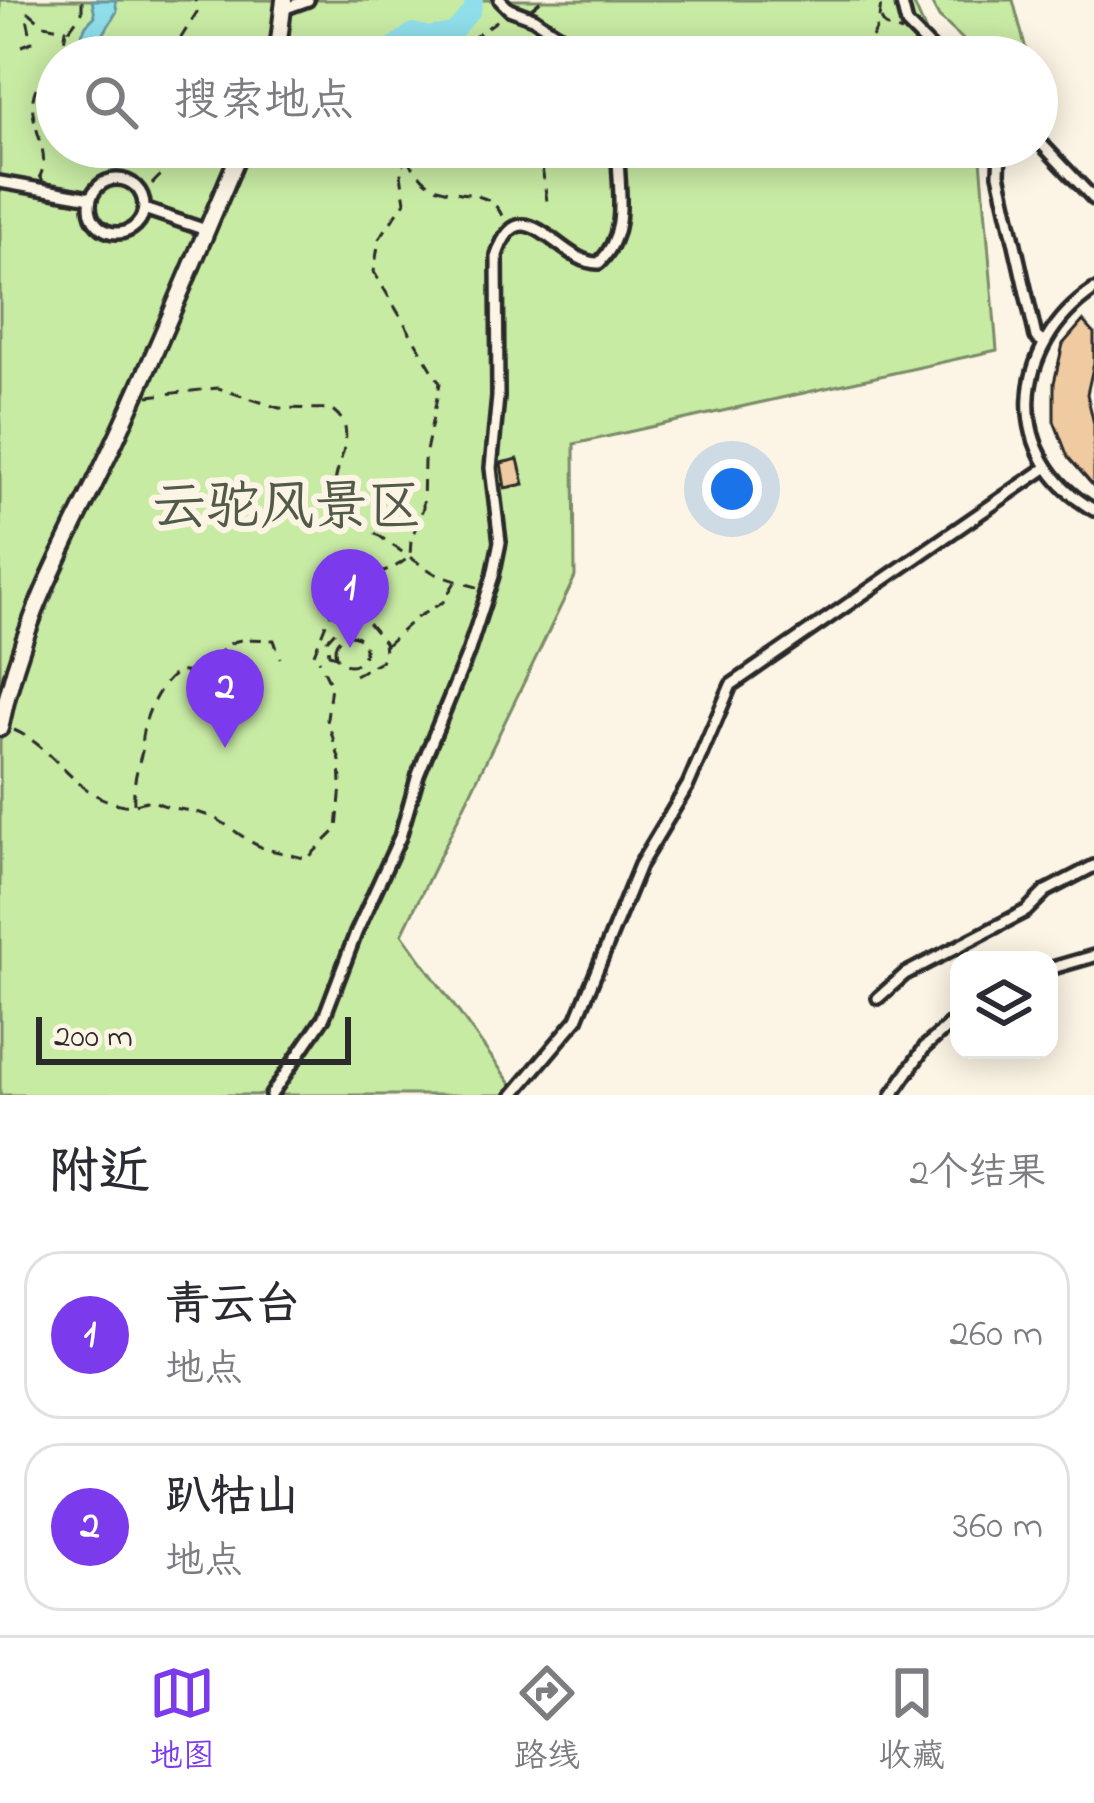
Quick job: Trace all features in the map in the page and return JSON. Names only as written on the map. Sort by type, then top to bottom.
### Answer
[{"type":"street","points":[[280,36],[284,4],[308,0]]},
{"type":"street","points":[[500,0],[560,36]]},
{"type":"street","points":[[901,0],[918,36]]},
{"type":"street","points":[[1058,162],[1094,199]]},
{"type":"street","points":[[4,729],[11,671],[35,603],[135,395],[233,168]]},
{"type":"street","points":[[271,1095],[323,1018],[400,837],[418,775],[488,590],[500,542],[491,468],[498,397],[497,255],[504,234],[527,225],[542,231],[577,261],[598,263],[608,254],[621,220],[619,168]]},
{"type":"street","points":[[999,168],[1036,337],[1042,342]]},
{"type":"street","points":[[121,180],[135,187],[144,208],[137,225],[112,233],[92,218],[91,198],[104,183],[121,180]]},
{"type":"street","points":[[0,182],[91,198]]},
{"type":"street","points":[[144,208],[206,230]]},
{"type":"street","points":[[1094,290],[1056,321],[1042,342],[1031,372],[1028,405],[1034,437],[1047,466],[1075,499],[1094,510]]},
{"type":"street","points":[[513,1095],[577,1019],[640,866],[688,784],[731,686],[1047,466]]},
{"type":"street","points":[[878,998],[905,974],[1026,911],[1046,891],[1094,866]]},
{"type":"street","points":[[1058,966],[1094,956]]},
{"type":"street","points":[[892,1095],[925,1047],[950,1024]]},
{"type":"path","points":[[67,34],[82,12],[82,0]]},
{"type":"path","points":[[182,36],[197,12],[195,0]]},
{"type":"path","points":[[874,36],[880,0]]},
{"type":"path","points":[[478,36],[509,9]]},
{"type":"path","points":[[22,46],[32,42],[26,14],[44,25],[66,29],[67,34]]},
{"type":"path","points":[[880,18],[892,30],[913,31]]},
{"type":"path","points":[[36,89],[31,106],[36,130]]},
{"type":"path","points":[[43,168],[40,176],[63,196]]},
{"type":"path","points":[[152,184],[168,168]]},
{"type":"path","points":[[400,168],[405,202],[379,239],[374,272],[440,383],[424,461],[423,508],[410,556]]},
{"type":"path","points":[[413,168],[428,183],[481,196],[500,209],[503,218]]},
{"type":"path","points":[[542,168],[548,201]]},
{"type":"path","points":[[135,395],[218,388],[279,408],[331,409],[343,421],[345,431],[336,502],[431,572],[488,590]]},
{"type":"path","points":[[314,654],[328,614],[361,582],[410,556]]},
{"type":"path","points":[[364,615],[381,573]]},
{"type":"path","points":[[386,646],[443,602],[455,580]]},
{"type":"path","points":[[356,675],[373,666],[386,653],[386,646],[356,608],[331,632],[326,647],[331,657],[355,665],[364,656]]},
{"type":"path","points":[[336,659],[337,641],[352,634],[363,641],[364,656],[373,666]]},
{"type":"path","points":[[134,804],[141,739],[160,686],[179,670],[199,675],[210,670],[221,649],[241,639],[274,640],[280,658]]},
{"type":"path","points":[[4,729],[42,745],[80,786],[120,804],[152,800],[164,807],[191,809],[270,850],[288,850],[307,860],[337,829],[341,785],[340,761],[327,719],[331,685],[319,660]]},
{"type":"green space","name":"云驼风景区","points":[[0,0],[912,0],[928,36],[36,36],[36,168],[982,168],[997,350],[574,444],[575,577],[402,934],[519,1095],[0,1095]]},
{"type":"green space","points":[[930,0],[1013,0],[1022,36],[959,36],[939,17]]},
{"type":"water","points":[[92,0],[115,0],[117,11],[102,36],[81,36],[95,16]]},
{"type":"building","points":[[1083,321],[1094,333],[1087,394],[1094,424],[1094,487],[1068,457],[1054,421],[1054,383],[1063,344]]},
{"type":"building","points":[[518,459],[524,484],[505,488],[501,463]]},
{"type":"waterway","points":[[428,36],[453,32],[472,11],[474,0]]},
{"type":"waterway","points":[[407,36],[413,32],[428,36]]},
{"type":"place","name":"青云台","points":[[350,648]]},
{"type":"place","name":"趴牯山","points":[[225,748]]}]
